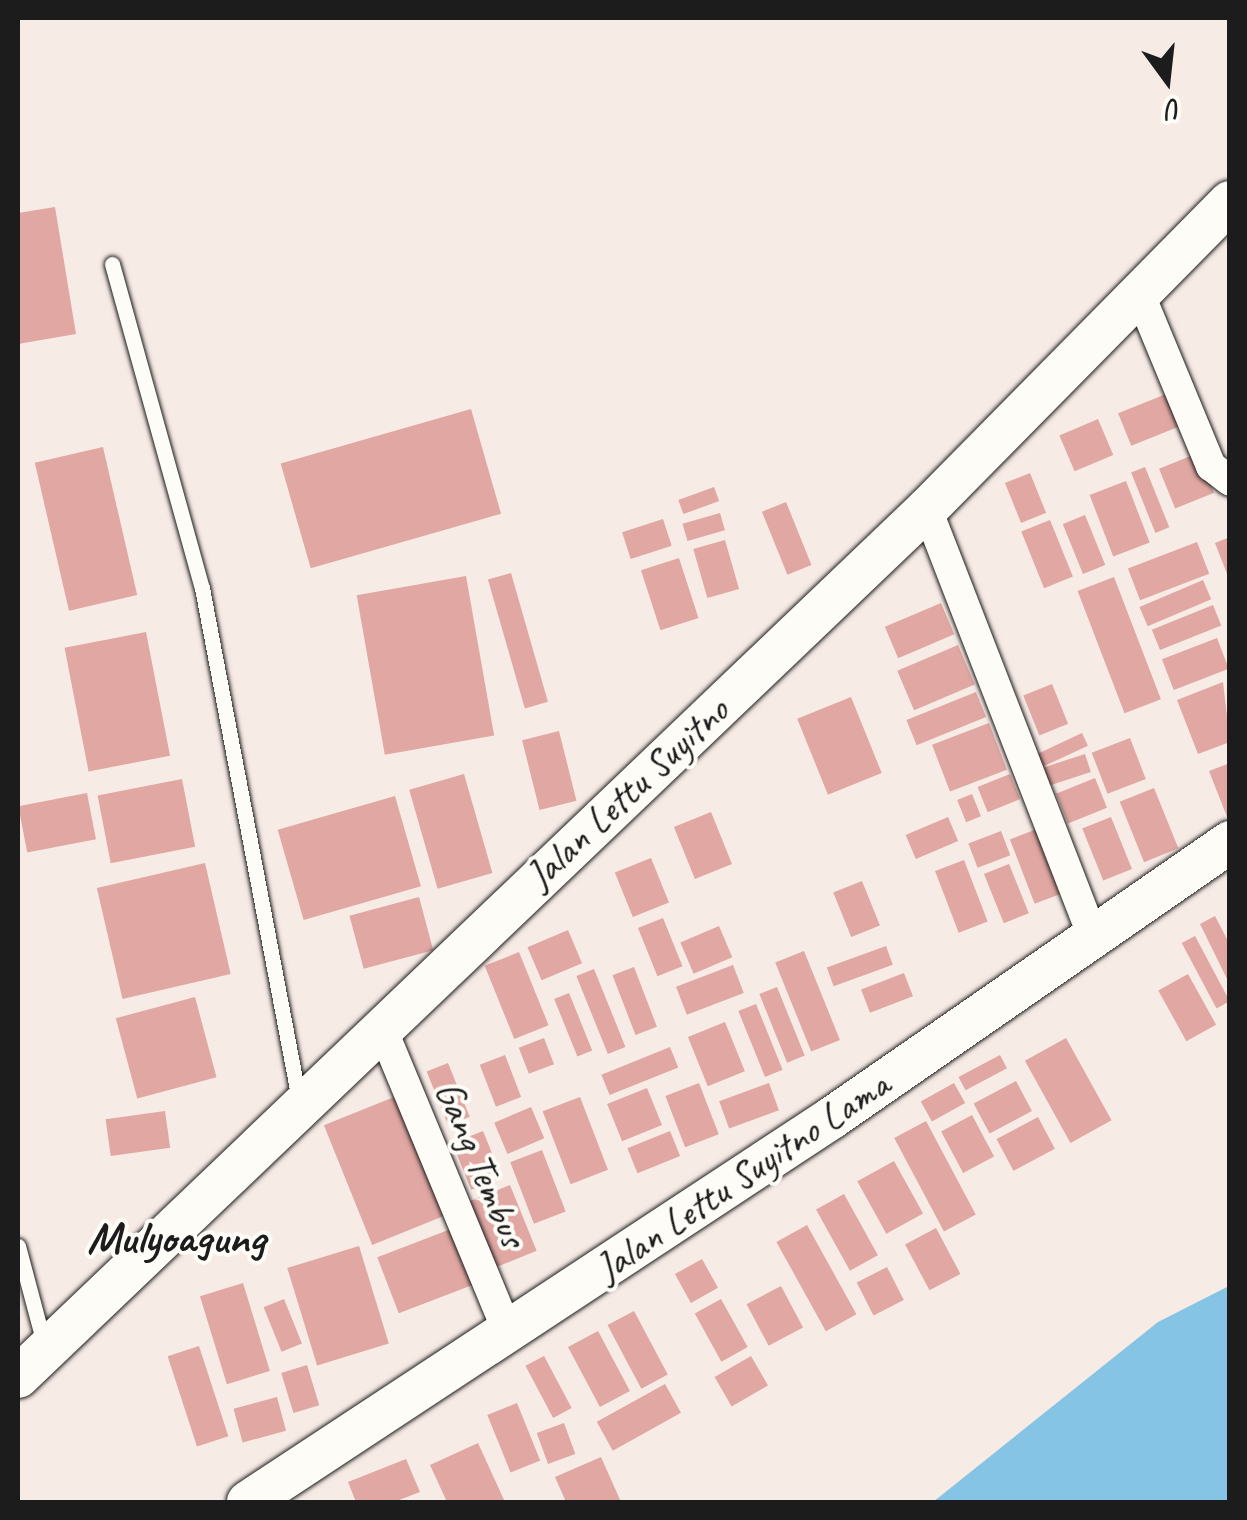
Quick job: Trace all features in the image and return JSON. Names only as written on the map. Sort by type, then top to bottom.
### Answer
[{"type":"main road","name":"Jalan Lettu Suyitno","points":[[32,1364],[381,1026],[927,509],[1138,290],[1230,202]]},
{"type":"main road","name":"Jalan Lettu Suyitno Lama","points":[[248,1502],[508,1332],[1230,842]]},
{"type":"street","points":[[1138,290],[1212,466],[1230,481]]},
{"type":"street","points":[[927,509],[1093,936]]},
{"type":"street","name":"Gang Tembus","points":[[381,1026],[508,1332]]},
{"type":"lane","points":[[112,264],[202,588],[300,1104]]},
{"type":"lane","points":[[18,1246],[32,1364]]},
{"type":"water","points":[[1229,1286],[1229,1502],[933,1502],[1158,1322]]},
{"type":"building","points":[[55,207],[76,334],[18,344],[18,213]]},
{"type":"building","points":[[1171,392],[1184,424],[1131,446],[1118,413]]},
{"type":"building","points":[[471,409],[501,514],[311,568],[281,464]]},
{"type":"building","points":[[1098,419],[1113,455],[1075,471],[1059,435]]},
{"type":"building","points":[[103,447],[137,595],[69,611],[35,463]]},
{"type":"building","points":[[1198,453],[1214,493],[1175,509],[1159,469]]},
{"type":"building","points":[[1145,467],[1169,527],[1155,533],[1131,473]]},
{"type":"building","points":[[1030,473],[1046,513],[1021,523],[1005,483]]},
{"type":"building","points":[[1126,481],[1150,543],[1113,557],[1090,495]]},
{"type":"building","points":[[714,487],[719,501],[683,514],[678,500]]},
{"type":"building","points":[[786,502],[811,565],[787,575],[762,512]]},
{"type":"building","points":[[720,513],[725,530],[687,541],[683,524]]},
{"type":"building","points":[[1085,515],[1105,565],[1083,574],[1063,524]]},
{"type":"building","points":[[663,519],[672,546],[631,559],[622,532]]},
{"type":"building","points":[[1050,520],[1073,577],[1044,588],[1021,532]]},
{"type":"building","points":[[1230,537],[1230,579],[1229,579],[1215,543]]},
{"type":"building","points":[[725,540],[739,589],[707,598],[693,549]]},
{"type":"building","points":[[1197,542],[1209,574],[1140,600],[1128,569]]},
{"type":"building","points":[[679,558],[698,618],[660,630],[641,570]]},
{"type":"building","points":[[511,573],[548,702],[525,708],[488,580]]},
{"type":"building","points":[[466,576],[494,736],[385,755],[357,595]]},
{"type":"building","points":[[1114,577],[1161,699],[1125,713],[1078,591]]},
{"type":"building","points":[[1203,580],[1211,599],[1148,626],[1139,607]]},
{"type":"building","points":[[941,603],[954,634],[898,658],[885,627]]},
{"type":"building","points":[[1213,605],[1221,625],[1160,650],[1152,630]]},
{"type":"building","points":[[146,632],[170,756],[89,772],[65,648]]},
{"type":"building","points":[[1217,638],[1229,669],[1174,690],[1162,659]]},
{"type":"building","points":[[958,645],[975,685],[914,710],[897,671]]},
{"type":"building","points":[[1223,682],[1230,742],[1198,754],[1177,700]]},
{"type":"building","points":[[1052,684],[1068,724],[1039,735],[1023,696]]},
{"type":"building","points":[[976,692],[986,717],[917,745],[906,720]]},
{"type":"building","points":[[851,697],[882,773],[828,795],[797,719]]},
{"type":"building","points":[[989,723],[1007,770],[950,792],[932,745]]},
{"type":"building","points":[[559,731],[576,801],[540,810],[522,740]]},
{"type":"building","points":[[1082,733],[1088,746],[1043,767],[1037,754]]},
{"type":"building","points":[[1130,738],[1146,779],[1107,794],[1092,753]]},
{"type":"building","points":[[1085,754],[1091,772],[1048,786],[1042,768]]},
{"type":"building","points":[[1230,763],[1230,822],[1229,822],[1209,771]]},
{"type":"building","points":[[464,774],[492,873],[438,889],[409,790]]},
{"type":"building","points":[[1010,774],[1020,799],[988,812],[978,787]]},
{"type":"building","points":[[1095,778],[1107,808],[1068,823],[1056,794]]},
{"type":"building","points":[[182,779],[195,847],[111,863],[98,795]]},
{"type":"building","points":[[1154,788],[1178,848],[1144,862],[1120,802]]},
{"type":"building","points":[[87,793],[96,839],[27,852],[18,806]]},
{"type":"building","points":[[972,794],[981,816],[966,822],[957,800]]},
{"type":"building","points":[[395,796],[421,886],[304,920],[278,830]]},
{"type":"building","points":[[711,812],[732,864],[695,879],[674,827]]},
{"type":"building","points":[[948,817],[958,841],[916,859],[906,835]]},
{"type":"building","points":[[1111,817],[1132,869],[1103,881],[1082,829]]},
{"type":"building","points":[[1037,829],[1062,893],[1035,904],[1010,839]]},
{"type":"building","points":[[1001,831],[1010,855],[978,868],[968,844]]},
{"type":"building","points":[[651,858],[669,903],[633,917],[615,873]]},
{"type":"building","points":[[964,860],[988,922],[959,933],[935,871]]},
{"type":"building","points":[[205,863],[231,974],[122,999],[97,888]]},
{"type":"building","points":[[1009,864],[1029,913],[1004,923],[984,874]]},
{"type":"building","points":[[862,881],[880,926],[851,937],[833,893]]},
{"type":"building","points":[[419,897],[433,950],[364,969],[349,916]]},
{"type":"building","points":[[1215,916],[1230,945],[1230,985],[1200,924]]},
{"type":"building","points":[[663,918],[682,966],[657,976],[638,928]]},
{"type":"building","points":[[719,926],[732,957],[694,974],[680,942]]},
{"type":"building","points":[[568,930],[582,963],[542,980],[527,947]]},
{"type":"building","points":[[1195,936],[1230,1001],[1216,1008],[1182,943]]},
{"type":"building","points":[[886,946],[893,965],[834,986],[827,968]]},
{"type":"building","points":[[804,951],[840,1040],[811,1052],[775,963]]},
{"type":"building","points":[[519,952],[549,1025],[514,1039],[485,966]]},
{"type":"building","points":[[733,965],[744,993],[687,1015],[676,987]]},
{"type":"building","points":[[634,967],[657,1027],[635,1035],[613,975]]},
{"type":"building","points":[[594,969],[625,1047],[608,1054],[576,976]]},
{"type":"building","points":[[904,973],[913,996],[870,1013],[861,989]]},
{"type":"building","points":[[1188,974],[1216,1025],[1186,1041],[1158,990]]},
{"type":"building","points":[[777,987],[805,1056],[787,1063],[759,994]]},
{"type":"building","points":[[569,993],[592,1050],[577,1056],[554,999]]},
{"type":"building","points":[[195,997],[216,1077],[137,1098],[116,1018]]},
{"type":"building","points":[[756,1004],[783,1070],[765,1077],[738,1011]]},
{"type":"building","points":[[725,1022],[745,1071],[708,1086],[688,1037]]},
{"type":"building","points":[[544,1038],[554,1064],[529,1074],[519,1048]]},
{"type":"building","points":[[1066,1038],[1112,1120],[1070,1143],[1025,1061]]},
{"type":"building","points":[[670,1047],[678,1067],[610,1095],[601,1075]]},
{"type":"building","points":[[505,1055],[521,1097],[496,1107],[480,1065]]},
{"type":"building","points":[[1000,1055],[1007,1068],[966,1090],[959,1077]]},
{"type":"building","points":[[448,1063],[470,1117],[448,1125],[427,1072]]},
{"type":"building","points":[[1016,1081],[1032,1111],[990,1134],[974,1104]]},
{"type":"building","points":[[699,1083],[719,1134],[685,1147],[665,1096]]},
{"type":"building","points":[[769,1083],[779,1110],[729,1128],[719,1101]]},
{"type":"building","points":[[954,1083],[965,1103],[932,1122],[921,1101]]},
{"type":"building","points":[[647,1088],[662,1125],[622,1141],[607,1104]]},
{"type":"building","points":[[399,1095],[447,1215],[372,1245],[324,1125]]},
{"type":"building","points":[[580,1097],[608,1170],[571,1184],[543,1111]]},
{"type":"building","points":[[531,1107],[544,1138],[507,1154],[494,1123]]},
{"type":"building","points":[[165,1111],[170,1148],[111,1156],[106,1119]]},
{"type":"building","points":[[972,1115],[994,1156],[963,1173],[941,1131]]},
{"type":"building","points":[[1038,1117],[1055,1149],[1013,1171],[997,1139]]},
{"type":"building","points":[[926,1121],[976,1215],[944,1231],[894,1138]]},
{"type":"building","points":[[483,1131],[502,1177],[471,1190],[452,1143]]},
{"type":"building","points":[[670,1131],[680,1156],[637,1173],[627,1148]]},
{"type":"building","points":[[542,1150],[566,1212],[534,1224],[510,1162]]},
{"type":"building","points":[[894,1161],[923,1213],[886,1234],[857,1181]]},
{"type":"building","points":[[510,1185],[537,1251],[495,1268],[468,1202]]},
{"type":"building","points":[[844,1194],[878,1255],[850,1271],[816,1210]]},
{"type":"building","points":[[807,1225],[856,1314],[826,1331],[776,1242]]},
{"type":"building","points":[[936,1228],[960,1274],[930,1290],[905,1244]]},
{"type":"building","points":[[451,1229],[473,1285],[399,1313],[377,1257]]},
{"type":"building","points":[[359,1246],[389,1344],[317,1365],[287,1268]]},
{"type":"building","points":[[702,1259],[718,1288],[691,1303],[675,1274]]},
{"type":"building","points":[[887,1267],[904,1300],[874,1315],[857,1282]]},
{"type":"building","points":[[243,1283],[270,1371],[227,1384],[200,1296]]},
{"type":"building","points":[[781,1286],[803,1327],[769,1346],[747,1304]]},
{"type":"building","points":[[284,1299],[302,1344],[282,1352],[264,1307]]},
{"type":"building","points":[[721,1299],[748,1347],[721,1362],[695,1314]]},
{"type":"building","points":[[634,1311],[668,1375],[641,1389],[608,1325]]},
{"type":"building","points":[[598,1331],[630,1391],[600,1407],[568,1347]]},
{"type":"building","points":[[199,1346],[228,1436],[197,1447],[168,1356]]},
{"type":"building","points":[[544,1356],[572,1408],[553,1418],[525,1366]]},
{"type":"building","points":[[751,1356],[768,1385],[732,1406],[715,1377]]},
{"type":"building","points":[[307,1365],[319,1405],[293,1413],[281,1373]]},
{"type":"building","points":[[665,1384],[681,1413],[613,1451],[597,1422]]},
{"type":"building","points":[[277,1397],[286,1431],[243,1442],[234,1409]]},
{"type":"building","points":[[517,1403],[540,1460],[511,1472],[487,1415]]},
{"type":"building","points":[[564,1423],[575,1454],[548,1464],[537,1433]]},
{"type":"building","points":[[478,1443],[505,1502],[447,1502],[430,1465]]},
{"type":"building","points":[[601,1457],[621,1502],[566,1502],[555,1477]]},
{"type":"building","points":[[406,1459],[420,1492],[394,1502],[356,1502],[348,1482]]},
{"type":"district","name":"Mulyoagung","points":[[176,1238]]}]
